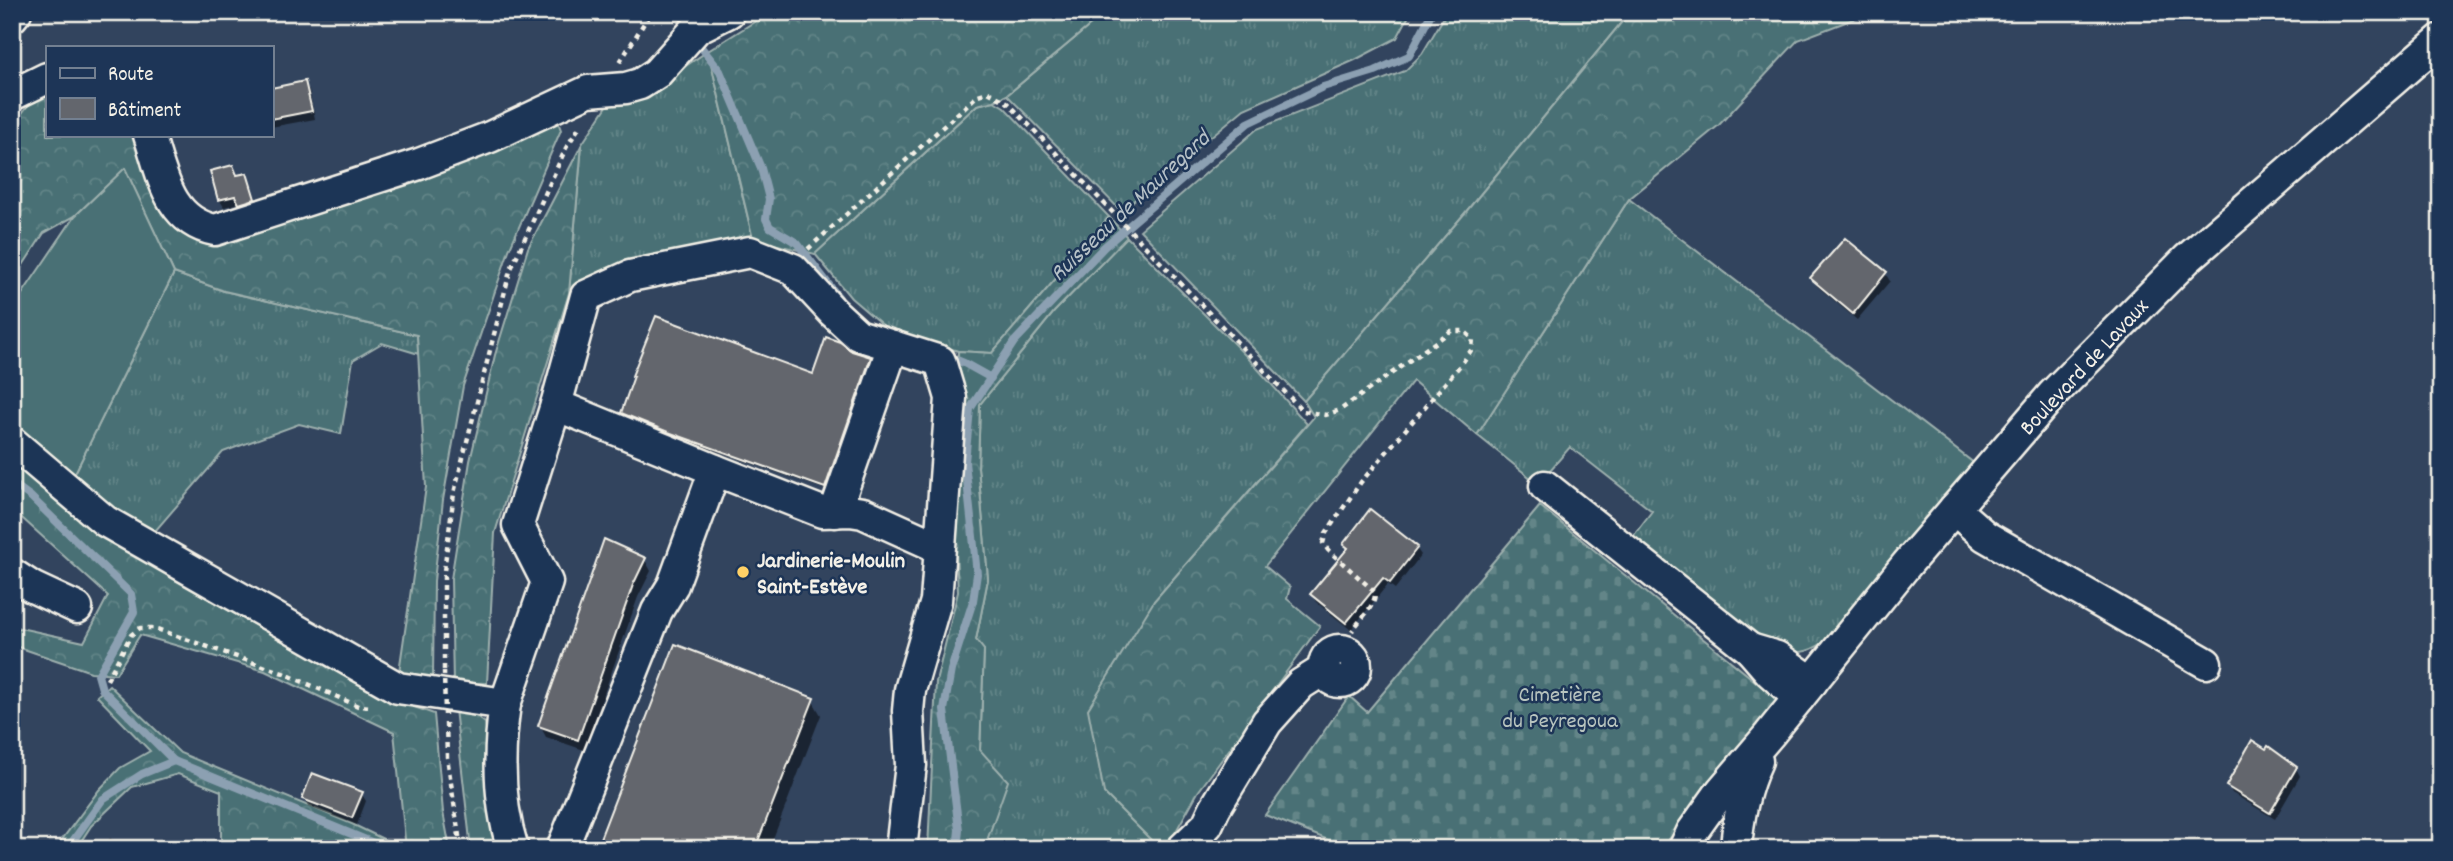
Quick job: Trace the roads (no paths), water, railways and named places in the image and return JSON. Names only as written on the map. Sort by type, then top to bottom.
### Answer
[{"type":"street","points":[[12,17],[16,12]]},
{"type":"street","points":[[149,136],[160,173],[178,209],[192,223],[215,230],[419,164],[490,137],[588,91],[640,84],[657,73],[697,28],[729,12]]},
{"type":"street","name":"Boulevard de Lavaux","points":[[1684,849],[1723,790],[1954,509],[2053,394],[2187,258],[2441,39]]},
{"type":"street","points":[[12,111],[30,86]]},
{"type":"street","points":[[513,849],[508,833],[499,765],[505,704],[547,582],[518,525],[556,405],[586,296],[630,276],[750,253],[793,269],[832,312],[858,335],[940,361],[951,398],[936,601],[910,690],[908,711],[911,765],[901,849]]},
{"type":"street","points":[[835,512],[893,346]]},
{"type":"street","points":[[556,405],[822,512],[863,513],[939,547]]},
{"type":"street","points":[[12,442],[105,521],[398,688],[505,704]]},
{"type":"street","points":[[562,849],[657,611],[673,585],[715,471]]},
{"type":"street","points":[[1545,486],[1750,649],[1770,671],[1806,690]]},
{"type":"street","points":[[1954,509],[1985,536],[2206,663]]},
{"type":"street","points":[[12,574],[32,587],[77,608]]},
{"type":"street","points":[[1182,849],[1207,825],[1214,808],[1267,722],[1301,684],[1325,669]]},
{"type":"street","name":"Boulevard de Lavaux","points":[[1737,838],[1746,784],[1769,735]]},
{"type":"street","points":[[1707,811],[1737,838]]},
{"type":"waterway","name":"Ruisseau de Mauregard","points":[[957,849],[959,830],[944,710],[951,670],[973,601],[977,574],[965,462],[970,409],[1014,342],[1104,247],[1248,123],[1323,87],[1375,71],[1409,56],[1432,12]]},
{"type":"waterway","points":[[701,47],[720,71],[761,168],[769,199],[766,219],[770,227],[797,243],[839,298]]},
{"type":"waterway","points":[[947,356],[991,378]]},
{"type":"waterway","points":[[12,483],[31,497],[131,594],[134,612],[98,675],[102,689],[174,761]]},
{"type":"waterway","name":"Ruisseau de Mauregard","points":[[67,849],[103,799],[142,774],[174,761],[388,849]]},
{"type":"place","name":"Jardinerie-Moulin Saint-Estève","points":[[743,572]]},
{"type":"park label","name":"Cimetière du Peyregoua","points":[[1560,706]]}]
